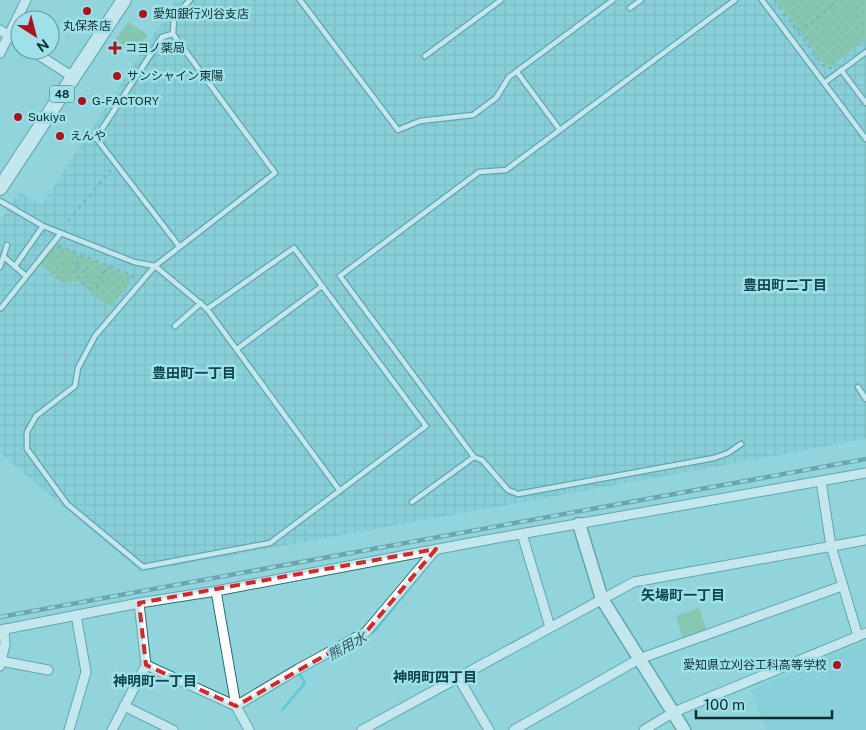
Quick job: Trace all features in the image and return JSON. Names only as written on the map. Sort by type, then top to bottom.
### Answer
[{"type":"main road","name":"48","points":[[0,188],[124,0]]},
{"type":"street","points":[[0,53],[26,0]]},
{"type":"street","points":[[0,30],[9,36]]},
{"type":"street","points":[[47,60],[73,77]]},
{"type":"street","points":[[48,670],[1,663],[5,644],[2,629],[436,549],[866,473]]},
{"type":"street","points":[[644,730],[674,712],[862,634],[842,586],[831,546],[821,481]]},
{"type":"street","points":[[579,524],[602,599],[684,730]]},
{"type":"street","points":[[522,534],[550,628]]},
{"type":"street","points":[[362,730],[634,582],[866,540]]},
{"type":"street","points":[[236,706],[366,632],[436,549]]},
{"type":"street","points":[[514,730],[639,658],[842,586]]},
{"type":"street","points":[[216,591],[236,706],[249,730]]},
{"type":"street","points":[[112,730],[146,665],[139,603]]},
{"type":"street","points":[[69,730],[86,672],[76,615]]},
{"type":"street","points":[[146,665],[236,706]]},
{"type":"street","points":[[458,677],[489,730]]},
{"type":"street","points":[[124,706],[174,730]]},
{"type":"lane","points":[[190,0],[174,17],[173,34],[275,172],[178,246],[155,266],[95,336],[78,368],[75,386],[36,416],[27,432],[27,449],[67,504],[144,567],[270,543],[426,426],[294,248],[208,309]]},
{"type":"lane","points":[[300,0],[398,130],[420,121],[473,115],[496,98],[509,77],[613,0]]},
{"type":"lane","points":[[425,56],[502,0]]},
{"type":"lane","points":[[630,8],[641,0]]},
{"type":"lane","points":[[735,0],[506,170],[479,172],[340,276],[474,457],[482,460],[508,490],[518,494],[714,458],[728,453],[741,444]]},
{"type":"lane","points":[[762,0],[866,139]]},
{"type":"lane","points":[[173,34],[162,37],[96,138],[178,246]]},
{"type":"lane","points":[[824,83],[866,52]]},
{"type":"lane","points":[[841,70],[866,103]]},
{"type":"lane","points":[[517,72],[560,130]]},
{"type":"lane","points":[[0,201],[43,226],[134,262],[155,266],[208,309],[340,491]]},
{"type":"lane","points":[[15,266],[43,226]]},
{"type":"lane","points":[[1,308],[61,233]]},
{"type":"lane","points":[[0,267],[7,245]]},
{"type":"lane","points":[[4,256],[26,276]]},
{"type":"lane","points":[[237,349],[322,286]]},
{"type":"lane","points":[[174,326],[201,304]]},
{"type":"lane","points":[[858,387],[866,398]]},
{"type":"lane","points":[[412,502],[474,457]]},
{"type":"path","points":[[774,0],[825,68],[832,68]]},
{"type":"path","points":[[797,31],[818,18],[837,0]]},
{"type":"path","points":[[68,221],[116,164]]},
{"type":"path","points":[[56,244],[133,276],[129,283]]},
{"type":"path","points":[[83,255],[76,264],[76,272],[85,286],[90,288],[98,285],[109,266]]},
{"type":"path","points":[[76,264],[87,273]]},
{"type":"highlighted area","points":[[436,549],[366,632],[236,706],[146,665],[139,603]]},
{"type":"shaded area","points":[[176,0],[866,0],[866,439],[141,572],[0,453],[0,222],[19,192],[42,205]]},
{"type":"shaded area","name":"愛知県立刈谷工科高等学校","points":[[866,641],[866,730],[766,730],[751,690]]},
{"type":"green space","points":[[776,0],[866,0],[866,40],[831,66],[826,66]]},
{"type":"green space","points":[[128,22],[148,35],[136,54],[115,40]]},
{"type":"green space","points":[[56,245],[132,277],[128,282],[129,285],[109,307],[78,281],[62,283],[40,263]]},
{"type":"green space","points":[[699,608],[707,631],[683,639],[676,616]]},
{"type":"waterway","name":"熊用水","points":[[368,635],[374,632],[438,553]]},
{"type":"waterway","name":"熊用水","points":[[282,710],[305,683],[300,672]]},
{"type":"railway","points":[[0,617],[866,459]]},
{"type":"place","name":"丸保茶店","points":[[87,11]]},
{"type":"place","name":"愛知銀行刈谷支店","points":[[143,14]]},
{"type":"place","name":"コヨノ薬局","points":[[115,48]]},
{"type":"place","name":"サンシャイン東陽","points":[[117,76]]},
{"type":"place","name":"G-FACTORY","points":[[82,101]]},
{"type":"place","name":"Sukiya","points":[[18,117]]},
{"type":"place","name":"えんや","points":[[60,136]]},
{"type":"place","name":"愛知県立刈谷工科高等学校","points":[[837,665]]},
{"type":"district","name":"豊田町二丁目","points":[[785,285]]},
{"type":"district","name":"豊田町一丁目","points":[[194,373]]},
{"type":"district","name":"矢場町一丁目","points":[[683,595]]},
{"type":"district","name":"神明町四丁目","points":[[435,677]]},
{"type":"district","name":"神明町一丁目","points":[[155,681]]}]
